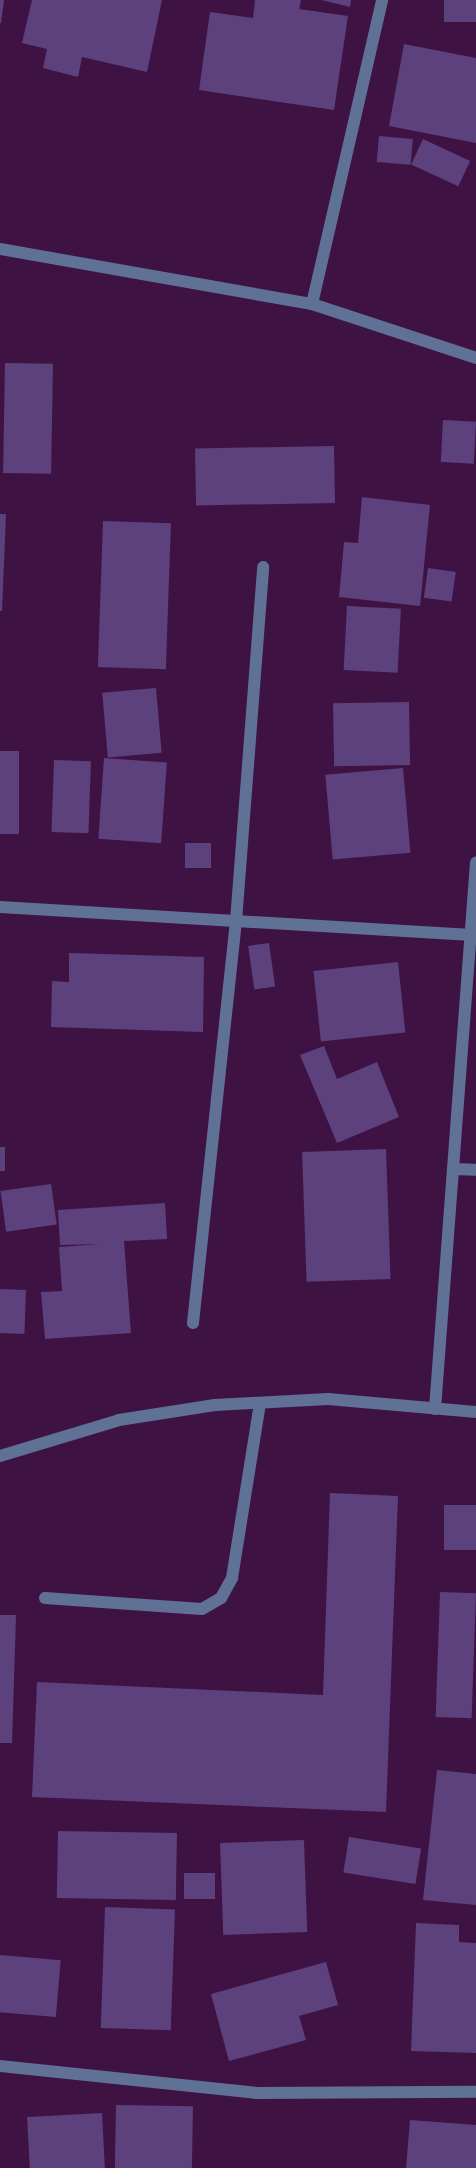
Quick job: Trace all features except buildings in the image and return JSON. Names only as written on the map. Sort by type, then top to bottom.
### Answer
[{"type":"street","points":[[312,304],[382,0]]},
{"type":"street","points":[[0,249],[312,304],[476,358]]},
{"type":"street","points":[[193,1323],[236,921],[263,567]]},
{"type":"street","points":[[435,1409],[473,935],[476,863]]},
{"type":"street","points":[[0,907],[473,935]]},
{"type":"street","points":[[453,1169],[476,1170]]},
{"type":"street","points":[[0,1456],[119,1420],[260,1403],[328,1400],[476,1412]]},
{"type":"street","points":[[45,1598],[202,1609],[221,1598],[232,1578],[260,1403]]},
{"type":"street","points":[[0,2066],[256,2093],[476,2092]]}]
